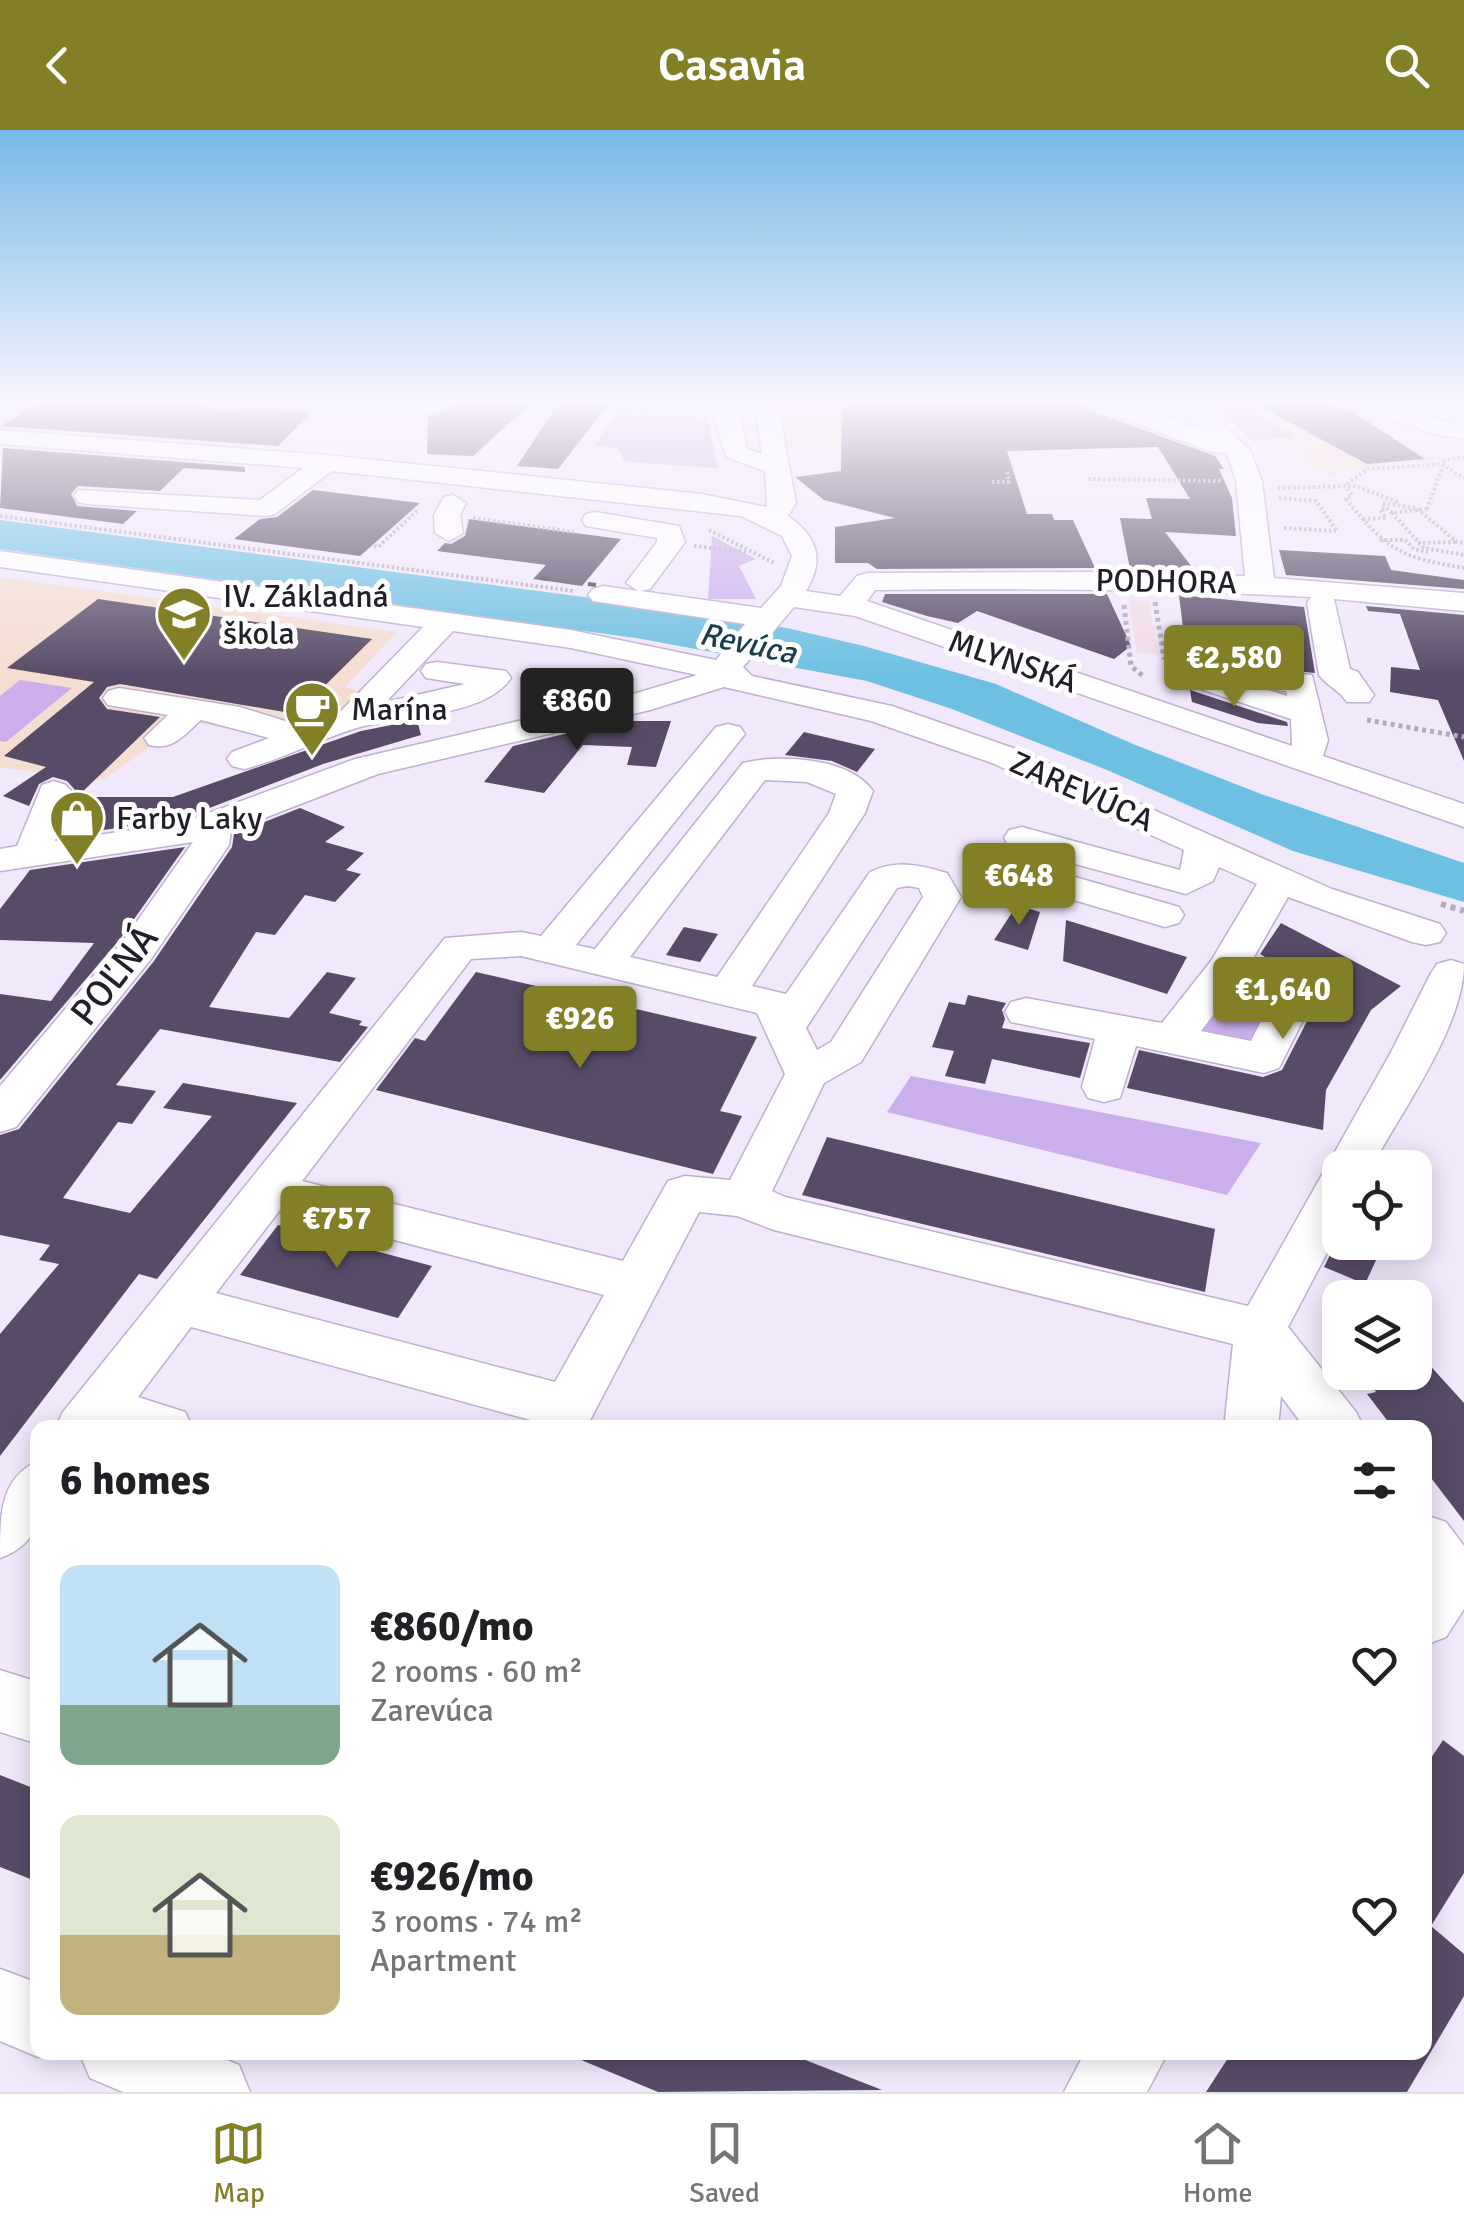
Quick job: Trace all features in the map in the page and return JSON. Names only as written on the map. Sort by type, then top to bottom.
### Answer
[{"type":"street","points":[[86,496],[266,508],[287,493]]},
{"type":"street","points":[[392,493],[496,508],[517,493]]},
{"type":"street","points":[[16,858],[154,839],[214,826],[366,766],[639,702],[731,665],[806,567],[805,552],[798,539],[773,518],[723,505],[607,493]]},
{"type":"street","points":[[773,518],[783,503],[781,493]]},
{"type":"street","points":[[1256,493],[1260,584]]},
{"type":"street","points":[[442,500],[448,533]]},
{"type":"street","points":[[576,518],[669,532],[671,542],[640,583]]},
{"type":"street","name":"ZAREVÚCA","points":[[0,559],[731,665],[754,687],[880,713],[1004,756],[1181,888],[1278,879],[1318,897],[1445,927]]},
{"type":"street","name":"PODHORA","points":[[857,594],[1151,580],[1260,584],[1320,597],[1464,602]]},
{"type":"street","name":"MLYNSKÁ","points":[[603,595],[772,613],[857,594],[1143,691],[1304,762],[1392,782],[1464,816]]},
{"type":"street","points":[[1320,597],[1335,675],[1347,679],[1360,702]]},
{"type":"street","points":[[353,718],[446,621]]},
{"type":"street","points":[[244,759],[353,718],[487,689],[495,678],[437,671]]},
{"type":"street","points":[[118,698],[240,717],[300,737]]},
{"type":"street","points":[[161,738],[194,710]]},
{"type":"street","points":[[1304,762],[1311,740],[1306,713]]},
{"type":"street","points":[[550,951],[728,734]]},
{"type":"street","points":[[604,964],[756,770],[798,768],[838,779],[855,791],[847,813],[727,994]]},
{"type":"street","points":[[16,858],[54,792]]},
{"type":"street","name":"POĽNÁ","points":[[0,1116],[137,950],[211,844],[214,826]]},
{"type":"street","points":[[1011,852],[1181,888]]},
{"type":"street","points":[[744,1199],[807,1074],[846,1052],[942,897],[934,882],[908,874],[883,880],[784,1028]]},
{"type":"street","points":[[1172,1039],[1228,966],[1273,894],[1278,879]]},
{"type":"street","name":"ZAREVÚCA","points":[[1357,1150],[1458,976],[1426,953],[1423,939],[1445,927]]},
{"type":"street","points":[[90,1418],[459,947],[521,944],[773,1004],[807,1074]]},
{"type":"street","points":[[1026,1012],[1264,1058],[1294,998],[1228,966]]},
{"type":"street","points":[[1104,1087],[1119,1030]]},
{"type":"street","points":[[269,1190],[636,1284]]},
{"type":"street","points":[[180,1304],[564,1418],[685,1192],[744,1199],[774,1212],[1261,1330],[1331,1420]]},
{"type":"street","points":[[1252,1420],[1261,1330],[1322,1216]]},
{"type":"street","points":[[0,1532],[30,1495]]},
{"type":"street","points":[[1432,1550],[1452,1576],[1432,1606]]},
{"type":"street","points":[[0,1701],[30,1710]]},
{"type":"street","points":[[0,2005],[30,2017]]},
{"type":"street","points":[[146,2060],[214,2078]]},
{"type":"street","points":[[1102,2092],[1125,2060]]},
{"type":"path","points":[[1276,527],[1337,531],[1316,501],[1290,493]]},
{"type":"path","points":[[1350,493],[1346,498],[1390,551],[1464,568]]},
{"type":"path","points":[[1376,493],[1398,502]]},
{"type":"path","points":[[1427,509],[1432,493]]},
{"type":"path","points":[[361,562],[376,546],[442,500]]},
{"type":"path","points":[[1431,551],[1418,543],[1382,502],[1427,509],[1460,543]]},
{"type":"path","points":[[1363,519],[1386,518],[1380,510],[1427,509]]},
{"type":"path","points":[[0,516],[603,595]]},
{"type":"path","points":[[1379,540],[1405,540],[1421,552],[1464,555]]},
{"type":"path","points":[[671,542],[753,553]]},
{"type":"path","points":[[1418,543],[1460,543]]},
{"type":"path","points":[[1120,580],[1131,666],[1143,691]]},
{"type":"path","points":[[1151,580],[1166,665]]},
{"type":"path","points":[[1143,691],[1154,670]]},
{"type":"path","points":[[1360,702],[1365,720],[1464,738]]},
{"type":"shaded area","points":[[712,536],[756,559],[739,566],[756,599],[708,599]]},
{"type":"shaded area","name":"IV. Základná škola","points":[[0,577],[397,632],[345,687],[366,692],[326,726],[263,735],[186,721],[103,780],[13,769],[0,767]]},
{"type":"shaded area","points":[[1129,600],[1149,601],[1159,654],[1137,653]]},
{"type":"shaded area","points":[[20,680],[72,688],[6,742],[0,741],[0,696]]},
{"type":"shaded area","points":[[1236,976],[1286,999],[1242,1048],[1189,1034]]},
{"type":"shaded area","points":[[911,1076],[1261,1143],[1227,1195],[887,1112]]},
{"type":"water","name":"Revúca","points":[[0,520],[629,603],[787,628],[864,646],[996,684],[1261,794],[1464,863],[1464,902],[1293,851],[1107,770],[952,709],[867,681],[642,639],[0,549]]},
{"type":"building","points":[[1,493],[72,493],[77,506],[137,511],[123,524],[0,508]]},
{"type":"building","points":[[310,493],[420,503],[360,556],[234,539],[260,519],[277,517]]},
{"type":"building","points":[[815,493],[1020,493],[1027,514],[1052,514],[1054,520],[1073,520],[1095,568],[877,569],[868,563],[835,563],[835,527],[895,518],[824,500]]},
{"type":"building","points":[[1186,493],[1230,493],[1236,536],[1165,532],[1195,571],[1130,569],[1120,518],[1152,519],[1146,498],[1190,499]]},
{"type":"building","points":[[469,519],[621,539],[582,586],[533,579],[546,565],[437,551],[445,543],[465,536]]},
{"type":"building","points":[[1279,550],[1385,556],[1391,570],[1464,580],[1464,589],[1286,575]]},
{"type":"building","points":[[885,594],[1107,594],[1131,646],[1114,659],[977,611],[958,623],[927,616],[882,602]]},
{"type":"building","points":[[1179,595],[1304,607],[1315,673],[1187,661]]},
{"type":"building","points":[[98,599],[372,639],[296,714],[120,684],[107,687],[99,698],[107,709],[160,717],[77,797],[173,797],[361,731],[417,720],[421,735],[323,764],[181,819],[61,836],[75,790],[67,781],[53,777],[39,784],[29,806],[3,796],[46,767],[4,756],[94,682],[7,668]]},
{"type":"building","points":[[1366,606],[1464,615],[1464,761],[1438,700],[1390,692],[1391,667],[1420,670],[1400,614],[1368,611]]},
{"type":"building","points":[[588,676],[603,697],[541,712],[566,681]]},
{"type":"building","points":[[1190,690],[1287,722],[1288,726],[1258,723],[1192,702]]},
{"type":"building","points":[[620,721],[671,721],[656,767],[627,765],[632,747],[583,745],[544,793],[484,782],[513,746]]},
{"type":"building","points":[[804,732],[875,749],[857,772],[832,761],[785,755]]},
{"type":"building","points":[[300,808],[345,827],[325,842],[364,853],[346,870],[361,874],[335,902],[305,895],[275,935],[256,932],[209,1007],[289,1018],[327,972],[356,978],[329,1013],[362,1021],[359,1025],[368,1027],[340,1062],[160,1029],[116,1085],[156,1091],[132,1124],[118,1122],[63,1198],[130,1213],[212,1116],[163,1108],[183,1083],[297,1103],[157,1279],[139,1274],[0,1456],[0,1334],[59,1264],[39,1260],[50,1245],[0,1235],[0,1135],[19,1129],[154,961],[232,847],[234,834]]},
{"type":"building","points":[[185,847],[120,939],[0,1080],[0,994],[51,1001],[94,943],[0,940],[0,909],[30,870]]},
{"type":"building","points":[[1017,905],[1040,912],[1028,950],[994,940]]},
{"type":"building","points":[[1066,920],[1187,957],[1167,994],[1063,961]]},
{"type":"building","points":[[1281,923],[1401,986],[1371,1010],[1326,1090],[1323,1130],[1127,1088],[1139,1050],[1263,1077],[1282,1070],[1322,992],[1260,954]]},
{"type":"building","points":[[684,927],[718,934],[700,962],[666,955]]},
{"type":"building","points":[[476,972],[757,1037],[720,1111],[742,1116],[713,1174],[376,1090],[415,1038],[425,1041]]},
{"type":"building","points":[[968,995],[1006,1003],[1002,1028],[1090,1043],[1080,1078],[992,1059],[985,1084],[945,1076],[954,1051],[932,1047],[949,1002],[965,1005]]},
{"type":"building","points":[[827,1137],[1215,1229],[1205,1292],[802,1195]]},
{"type":"building","points":[[278,1225],[432,1266],[398,1318],[240,1275]]},
{"type":"building","points":[[1328,1260],[1376,1260],[1367,1280],[1355,1280],[1324,1267]]},
{"type":"building","points":[[1432,1368],[1464,1403],[1464,1521],[1432,1479],[1432,1420],[1387,1420],[1367,1394],[1432,1390]]},
{"type":"building","points":[[1443,1740],[1464,1756],[1464,1873],[1432,1924],[1432,1756]]},
{"type":"building","points":[[0,1775],[30,1787],[30,1879],[0,1867]]},
{"type":"building","points":[[1432,1927],[1464,1954],[1464,1996],[1432,2050]]},
{"type":"building","points":[[581,2060],[805,2060],[882,2090],[658,2092]]},
{"type":"building","points":[[1227,2060],[1426,2060],[1407,2092],[1206,2092]]},
{"type":"railway","points":[[540,578],[550,579]]},
{"type":"railway","points":[[588,584],[596,585]]},
{"type":"place","name":"IV. Základná škola","points":[[184,663]]},
{"type":"place","name":"Marína","points":[[312,758]]},
{"type":"place","name":"Farby Laky","points":[[77,867]]}]
